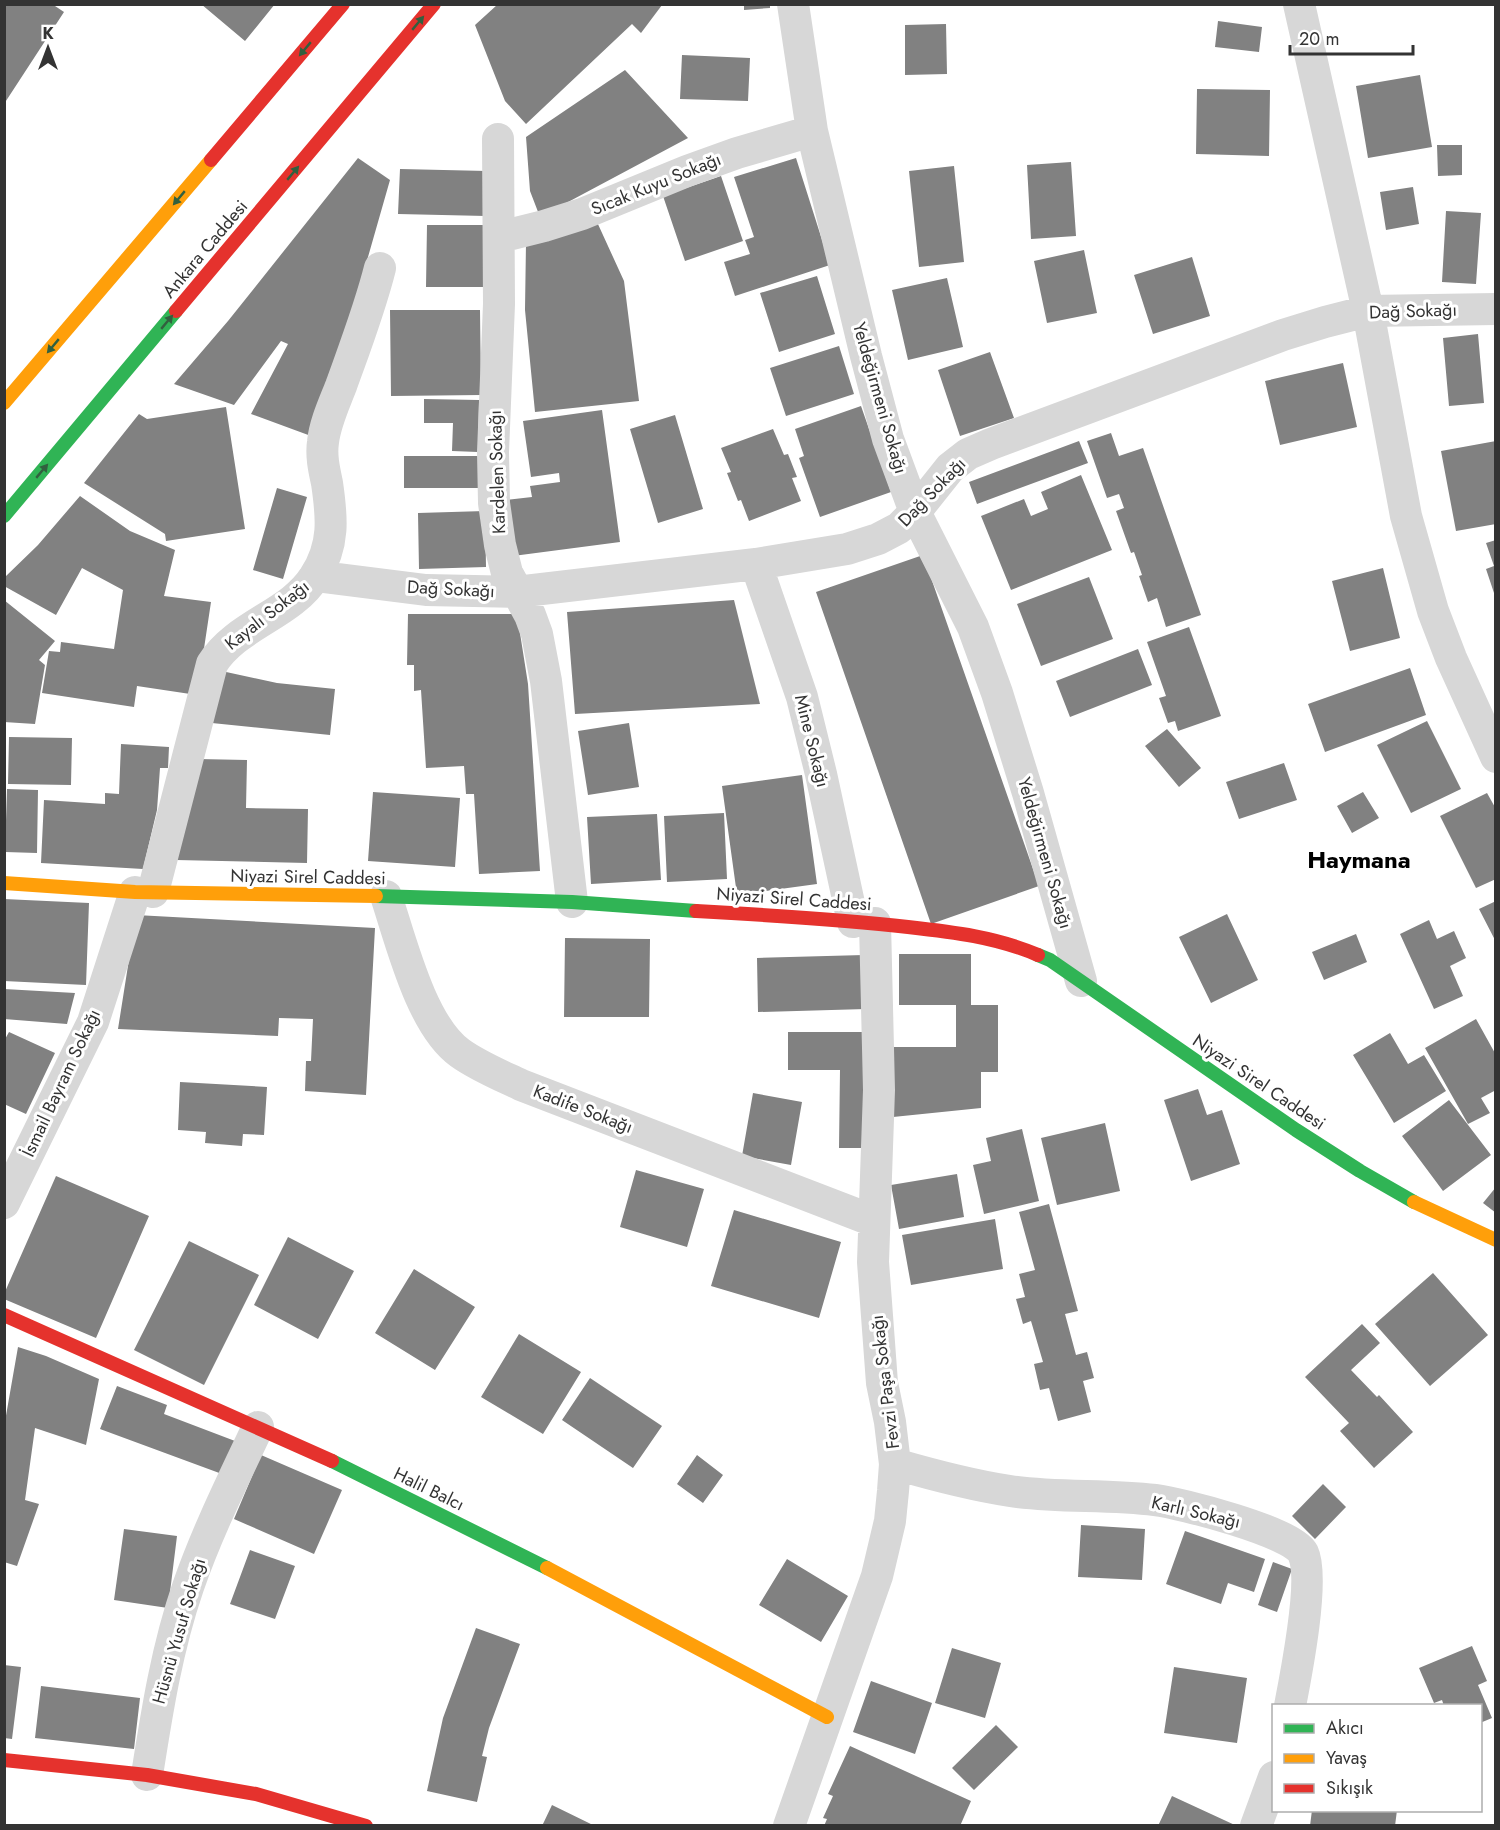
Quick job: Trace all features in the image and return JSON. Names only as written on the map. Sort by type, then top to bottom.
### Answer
[{"type":"street","points":[[4,404],[343,4]]},
{"type":"street","name":"Ankara Caddesi","points":[[4,516],[434,4]]},
{"type":"street","name":"Yeldeğirmeni Sokağı","points":[[793,4],[812,130],[888,439],[915,512],[973,627],[997,693],[1082,981]]},
{"type":"street","points":[[1299,4],[1368,311],[1406,516],[1433,611],[1451,658],[1496,757]]},
{"type":"street","name":"Sıcak Kuyu Sokağı","points":[[500,237],[582,214],[736,153],[812,130]]},
{"type":"street","name":"Kardelen Sokağı","points":[[498,139],[500,237],[493,452],[494,503],[507,573],[530,615],[537,634],[546,681],[572,902]]},
{"type":"street","name":"Kayalı Sokağı","points":[[144,892],[212,664],[219,652],[232,640],[305,590],[315,576],[330,542],[331,526],[323,459],[325,430],[367,313],[380,268]]},
{"type":"street","name":"Dağ Sokağı","points":[[315,576],[426,590],[516,592],[756,564],[847,549],[899,528],[915,512],[950,468],[968,454],[1283,335],[1368,311],[1496,309]]},
{"type":"street","name":"Mine Sokağı","points":[[756,564],[802,697],[821,774],[864,922]]},
{"type":"street","name":"Niyazi Sirel Caddesi","points":[[4,882],[144,892],[572,902],[864,922],[970,934],[1019,947],[1050,960],[1286,1124],[1376,1180],[1468,1229],[1496,1240]]},
{"type":"street","name":"İsmail Bayram Sokağı","points":[[4,1203],[93,1022],[144,892]]},
{"type":"street","name":"Kadife Sokağı","points":[[386,896],[426,1011],[440,1033],[459,1052],[483,1067],[521,1085],[874,1221]]},
{"type":"street","name":"Fevzi Paşa Sokağı","points":[[789,1826],[884,1550],[890,1521],[895,1464],[878,1337],[873,1262],[879,1090],[864,922]]},
{"type":"street","name":"Halil Balcı","points":[[4,1315],[258,1427],[414,1501],[589,1588],[827,1717]]},
{"type":"street","name":"Hüsnü Yusuf Sokağı","points":[[147,1775],[159,1698],[188,1588],[210,1530],[258,1427]]},
{"type":"street","name":"Karlı Sokağı","points":[[895,1464],[963,1483],[1011,1491],[1057,1496],[1155,1500],[1189,1507],[1260,1528],[1294,1543],[1302,1551],[1307,1578],[1305,1609],[1290,1704]]},
{"type":"street","points":[[4,1760],[147,1775],[256,1794],[366,1826]]},
{"type":"street","points":[[1256,1826],[1272,1782]]},
{"type":"building","points":[[4,4],[52,4],[64,12],[4,104]]},
{"type":"building","points":[[201,4],[275,4],[245,41]]},
{"type":"building","points":[[744,4],[770,4],[770,8],[744,10]]},
{"type":"building","points":[[497,5],[662,5],[641,33],[632,24],[526,124],[505,101],[475,25]]},
{"type":"building","points":[[1218,21],[1262,27],[1259,52],[1215,47]]},
{"type":"building","points":[[946,24],[947,74],[905,75],[905,25]]},
{"type":"building","points":[[682,55],[750,58],[748,101],[680,99]]},
{"type":"building","points":[[625,70],[688,138],[540,217],[530,191],[526,137]]},
{"type":"building","points":[[1420,75],[1432,147],[1368,158],[1356,86]]},
{"type":"building","points":[[1197,89],[1270,90],[1269,156],[1196,154]]},
{"type":"building","points":[[1437,145],[1462,145],[1462,175],[1438,176]]},
{"type":"building","points":[[358,158],[390,180],[338,362],[311,436],[251,414],[288,344],[281,341],[234,405],[174,384],[228,321]]},
{"type":"building","points":[[796,158],[830,265],[735,296],[724,262],[750,254],[745,240],[754,237],[734,177]]},
{"type":"building","points":[[1071,162],[1076,236],[1031,239],[1027,165]]},
{"type":"building","points":[[954,166],[964,262],[919,267],[909,171]]},
{"type":"building","points":[[400,169],[487,171],[486,216],[398,214]]},
{"type":"building","points":[[721,176],[743,241],[685,261],[663,196]]},
{"type":"building","points":[[1413,187],[1419,224],[1386,230],[1380,192]]},
{"type":"building","points":[[1446,211],[1481,213],[1476,284],[1442,282]]},
{"type":"building","points":[[597,222],[624,281],[639,401],[535,412],[525,310],[526,243]]},
{"type":"building","points":[[427,225],[486,225],[485,287],[426,287]]},
{"type":"building","points":[[1084,250],[1097,313],[1047,323],[1034,261]]},
{"type":"building","points":[[1192,257],[1210,316],[1153,334],[1134,275]]},
{"type":"building","points":[[817,276],[835,334],[779,352],[760,293]]},
{"type":"building","points":[[947,278],[963,347],[908,360],[892,290]]},
{"type":"building","points":[[390,310],[480,310],[481,395],[391,396]]},
{"type":"building","points":[[1478,334],[1484,403],[1449,406],[1443,338]]},
{"type":"building","points":[[839,346],[854,394],[786,416],[770,368]]},
{"type":"building","points":[[990,352],[1014,418],[960,436],[938,370]]},
{"type":"building","points":[[1343,363],[1357,427],[1280,445],[1265,381]]},
{"type":"building","points":[[424,399],[479,400],[478,452],[452,451],[453,423],[424,423]]},
{"type":"building","points":[[861,406],[891,492],[820,517],[799,458],[804,456],[795,429]]},
{"type":"building","points":[[226,407],[245,529],[166,541],[165,534],[84,483],[139,414],[147,419]]},
{"type":"building","points":[[602,410],[620,542],[513,556],[505,500],[532,497],[530,486],[560,482],[559,473],[531,477],[523,421]]},
{"type":"building","points":[[675,415],[703,509],[658,523],[630,429]]},
{"type":"building","points":[[773,429],[784,455],[788,454],[797,477],[792,478],[801,501],[749,521],[727,473],[731,472],[721,448]]},
{"type":"building","points":[[1111,433],[1119,456],[1143,448],[1201,615],[1166,627],[1157,598],[1148,602],[1134,552],[1131,553],[1116,511],[1124,508],[1119,494],[1107,498],[1087,441]]},
{"type":"building","points":[[1079,441],[1088,463],[977,504],[969,482]]},
{"type":"building","points":[[1496,441],[1496,524],[1456,531],[1441,451]]},
{"type":"building","points":[[404,456],[480,456],[480,488],[404,488]]},
{"type":"building","points":[[1081,475],[1112,550],[1011,590],[981,516],[1024,499],[1031,516],[1048,509],[1041,492]]},
{"type":"building","points":[[277,488],[307,497],[283,579],[253,570]]},
{"type":"building","points":[[80,496],[130,531],[175,550],[164,596],[211,602],[197,695],[137,686],[134,707],[42,693],[49,651],[60,652],[61,642],[114,649],[123,590],[82,568],[56,615],[4,586],[4,578],[38,545]]},
{"type":"building","points":[[485,511],[486,567],[419,569],[418,513]]},
{"type":"building","points":[[1496,540],[1495,596],[1486,569],[1494,566],[1486,543]]},
{"type":"building","points":[[923,555],[1039,886],[931,924],[816,592]]},
{"type":"building","points":[[1383,568],[1400,638],[1350,651],[1332,581]]},
{"type":"building","points":[[1089,577],[1113,639],[1041,666],[1017,604]]},
{"type":"building","points":[[4,600],[55,641],[39,660],[45,665],[35,724],[4,722]]},
{"type":"building","points":[[734,600],[760,704],[575,714],[567,612]]},
{"type":"building","points":[[408,614],[517,614],[528,684],[540,871],[479,874],[474,794],[466,794],[464,766],[426,768],[421,690],[414,691],[414,665],[407,665]]},
{"type":"building","points":[[1189,627],[1221,716],[1178,731],[1175,721],[1168,723],[1159,698],[1166,696],[1147,642]]},
{"type":"building","points":[[1138,649],[1152,685],[1070,717],[1056,681]]},
{"type":"building","points":[[1410,668],[1426,715],[1325,752],[1308,704]]},
{"type":"building","points":[[217,670],[277,683],[335,689],[330,735],[202,722]]},
{"type":"building","points":[[1427,721],[1461,789],[1411,813],[1377,745]]},
{"type":"building","points":[[629,723],[639,787],[588,795],[578,731]]},
{"type":"building","points":[[1167,729],[1201,768],[1179,787],[1145,746]]},
{"type":"building","points":[[9,737],[72,738],[71,785],[8,784]]},
{"type":"building","points":[[121,744],[169,747],[168,768],[160,768],[157,810],[143,869],[41,863],[44,800],[105,804],[105,793],[119,794]]},
{"type":"building","points":[[198,759],[247,760],[246,808],[308,809],[307,863],[176,860]]},
{"type":"building","points":[[1284,763],[1297,800],[1239,819],[1226,782]]},
{"type":"building","points":[[802,775],[817,884],[737,895],[722,786]]},
{"type":"building","points":[[7,789],[38,790],[37,853],[5,852]]},
{"type":"building","points":[[373,792],[460,798],[455,867],[368,861]]},
{"type":"building","points":[[1363,792],[1379,818],[1352,833],[1337,806]]},
{"type":"building","points":[[1487,793],[1496,809],[1496,879],[1476,888],[1440,816]]},
{"type":"building","points":[[724,813],[727,879],[667,882],[664,816]]},
{"type":"building","points":[[657,814],[661,880],[591,884],[587,817]]},
{"type":"building","points":[[4,899],[89,903],[86,985],[4,981]]},
{"type":"building","points":[[1496,901],[1496,942],[1479,909]]},
{"type":"building","points":[[1227,914],[1258,980],[1211,1003],[1179,937]]},
{"type":"building","points":[[136,915],[375,928],[366,1095],[305,1091],[306,1061],[311,1061],[313,1019],[279,1018],[278,1036],[118,1029]]},
{"type":"building","points":[[1429,920],[1437,939],[1454,931],[1466,958],[1450,966],[1463,996],[1434,1009],[1400,934]]},
{"type":"building","points":[[1356,934],[1367,962],[1324,980],[1312,952]]},
{"type":"building","points":[[565,938],[650,939],[649,1017],[564,1017]]},
{"type":"building","points":[[899,954],[971,954],[971,1005],[998,1005],[998,1072],[981,1072],[981,1108],[893,1117],[891,1047],[956,1047],[956,1005],[899,1005]]},
{"type":"building","points":[[864,955],[866,1009],[758,1012],[757,958]]},
{"type":"building","points":[[4,989],[75,993],[67,1024],[4,1019]]},
{"type":"building","points":[[1476,1019],[1496,1055],[1496,1090],[1481,1098],[1490,1113],[1468,1124],[1425,1048]]},
{"type":"building","points":[[9,1032],[55,1053],[26,1114],[4,1104],[4,1041]]},
{"type":"building","points":[[788,1032],[866,1032],[866,1148],[839,1148],[840,1070],[788,1070]]},
{"type":"building","points":[[1390,1033],[1408,1064],[1424,1055],[1446,1091],[1394,1123],[1353,1055]]},
{"type":"building","points":[[180,1082],[267,1087],[264,1135],[243,1134],[242,1146],[205,1143],[206,1132],[178,1130]]},
{"type":"building","points":[[1198,1089],[1207,1115],[1222,1110],[1240,1164],[1191,1181],[1164,1100]]},
{"type":"building","points":[[753,1093],[802,1102],[791,1165],[742,1156]]},
{"type":"building","points":[[1449,1100],[1491,1155],[1443,1191],[1402,1136]]},
{"type":"building","points":[[1105,1123],[1120,1191],[1057,1205],[1041,1138]]},
{"type":"building","points":[[1022,1129],[1039,1201],[984,1214],[973,1165],[991,1161],[986,1138]]},
{"type":"building","points":[[636,1170],[704,1189],[687,1247],[620,1227]]},
{"type":"building","points":[[957,1174],[964,1217],[899,1229],[891,1185]]},
{"type":"building","points":[[56,1176],[149,1216],[96,1338],[4,1299],[4,1294]]},
{"type":"building","points":[[1496,1187],[1496,1213],[1483,1203]]},
{"type":"building","points":[[1049,1204],[1078,1311],[1065,1314],[1076,1355],[1087,1352],[1094,1378],[1083,1381],[1091,1412],[1058,1421],[1049,1388],[1040,1390],[1034,1364],[1043,1362],[1031,1321],[1023,1324],[1016,1299],[1025,1297],[1019,1274],[1035,1270],[1019,1212]]},
{"type":"building","points":[[734,1210],[841,1242],[819,1318],[711,1286]]},
{"type":"building","points":[[995,1219],[1003,1269],[911,1285],[902,1235]]},
{"type":"building","points":[[288,1237],[354,1271],[318,1339],[254,1305]]},
{"type":"building","points":[[189,1241],[259,1275],[204,1385],[134,1350]]},
{"type":"building","points":[[414,1269],[475,1307],[435,1370],[375,1333]]},
{"type":"building","points":[[1433,1273],[1488,1335],[1430,1386],[1375,1324]]},
{"type":"building","points":[[1362,1324],[1380,1343],[1351,1370],[1377,1397],[1379,1395],[1413,1432],[1374,1468],[1340,1431],[1349,1423],[1305,1377]]},
{"type":"building","points":[[519,1334],[581,1372],[543,1434],[481,1397]]},
{"type":"building","points":[[18,1347],[46,1356],[99,1379],[86,1445],[35,1428],[25,1500],[39,1504],[17,1566],[4,1562],[4,1427]]},
{"type":"building","points":[[590,1378],[662,1426],[633,1468],[562,1420]]},
{"type":"building","points":[[117,1386],[167,1405],[164,1414],[235,1441],[222,1474],[100,1429]]},
{"type":"building","points":[[261,1455],[342,1490],[314,1554],[234,1519]]},
{"type":"building","points":[[697,1455],[723,1475],[703,1503],[677,1484]]},
{"type":"building","points":[[1323,1484],[1346,1507],[1315,1539],[1292,1516]]},
{"type":"building","points":[[1081,1525],[1145,1529],[1142,1580],[1078,1577]]},
{"type":"building","points":[[124,1529],[177,1536],[168,1608],[114,1600]]},
{"type":"building","points":[[1185,1531],[1265,1559],[1254,1592],[1228,1583],[1221,1604],[1166,1584]]},
{"type":"building","points":[[250,1550],[295,1566],[275,1619],[230,1604]]},
{"type":"building","points":[[787,1559],[848,1596],[821,1642],[759,1605]]},
{"type":"building","points":[[1273,1562],[1292,1569],[1277,1612],[1258,1605]]},
{"type":"building","points":[[476,1628],[520,1644],[489,1728],[482,1756],[487,1757],[477,1802],[427,1791],[443,1718]]},
{"type":"building","points":[[1472,1646],[1487,1681],[1478,1685],[1492,1718],[1482,1722],[1482,1704],[1443,1704],[1442,1700],[1434,1703],[1419,1668]]},
{"type":"building","points":[[952,1648],[1001,1663],[985,1718],[935,1703]]},
{"type":"building","points":[[4,1665],[21,1667],[12,1739],[4,1738]]},
{"type":"building","points":[[1174,1667],[1247,1678],[1237,1743],[1164,1733]]},
{"type":"building","points":[[871,1681],[932,1703],[915,1754],[853,1732]]},
{"type":"building","points":[[41,1686],[140,1698],[134,1749],[35,1738]]},
{"type":"building","points":[[996,1725],[1018,1747],[974,1790],[952,1768]]},
{"type":"building","points":[[850,1746],[971,1801],[960,1826],[824,1826],[827,1819],[823,1818],[833,1796],[828,1794]]},
{"type":"building","points":[[1172,1796],[1237,1826],[1158,1826]]},
{"type":"building","points":[[552,1805],[595,1826],[542,1826]]},
{"type":"building","points":[[1312,1812],[1397,1812],[1395,1826],[1310,1826]]},
{"type":"traffic: fast","points":[[4,516],[176,311]]},
{"type":"traffic: fast","points":[[376,896],[572,902],[696,911]]},
{"type":"traffic: fast","points":[[1038,955],[1050,960],[1296,1130],[1414,1202]]},
{"type":"traffic: fast","points":[[332,1461],[547,1568]]},
{"type":"traffic: slow","points":[[4,403],[211,160]]},
{"type":"traffic: slow","points":[[4,883],[135,892],[376,896]]},
{"type":"traffic: slow","points":[[1414,1202],[1496,1240]]},
{"type":"traffic: slow","points":[[547,1568],[827,1717]]},
{"type":"traffic: jam","points":[[211,160],[343,4]]},
{"type":"traffic: jam","points":[[176,311],[434,4]]},
{"type":"traffic: jam","points":[[696,911],[829,919],[941,931],[974,936],[1038,955]]},
{"type":"traffic: jam","points":[[4,1315],[332,1461]]},
{"type":"traffic: jam","points":[[4,1760],[147,1775],[256,1794],[366,1826]]},
{"type":"district","name":"Haymana","points":[[1359,859]]}]
